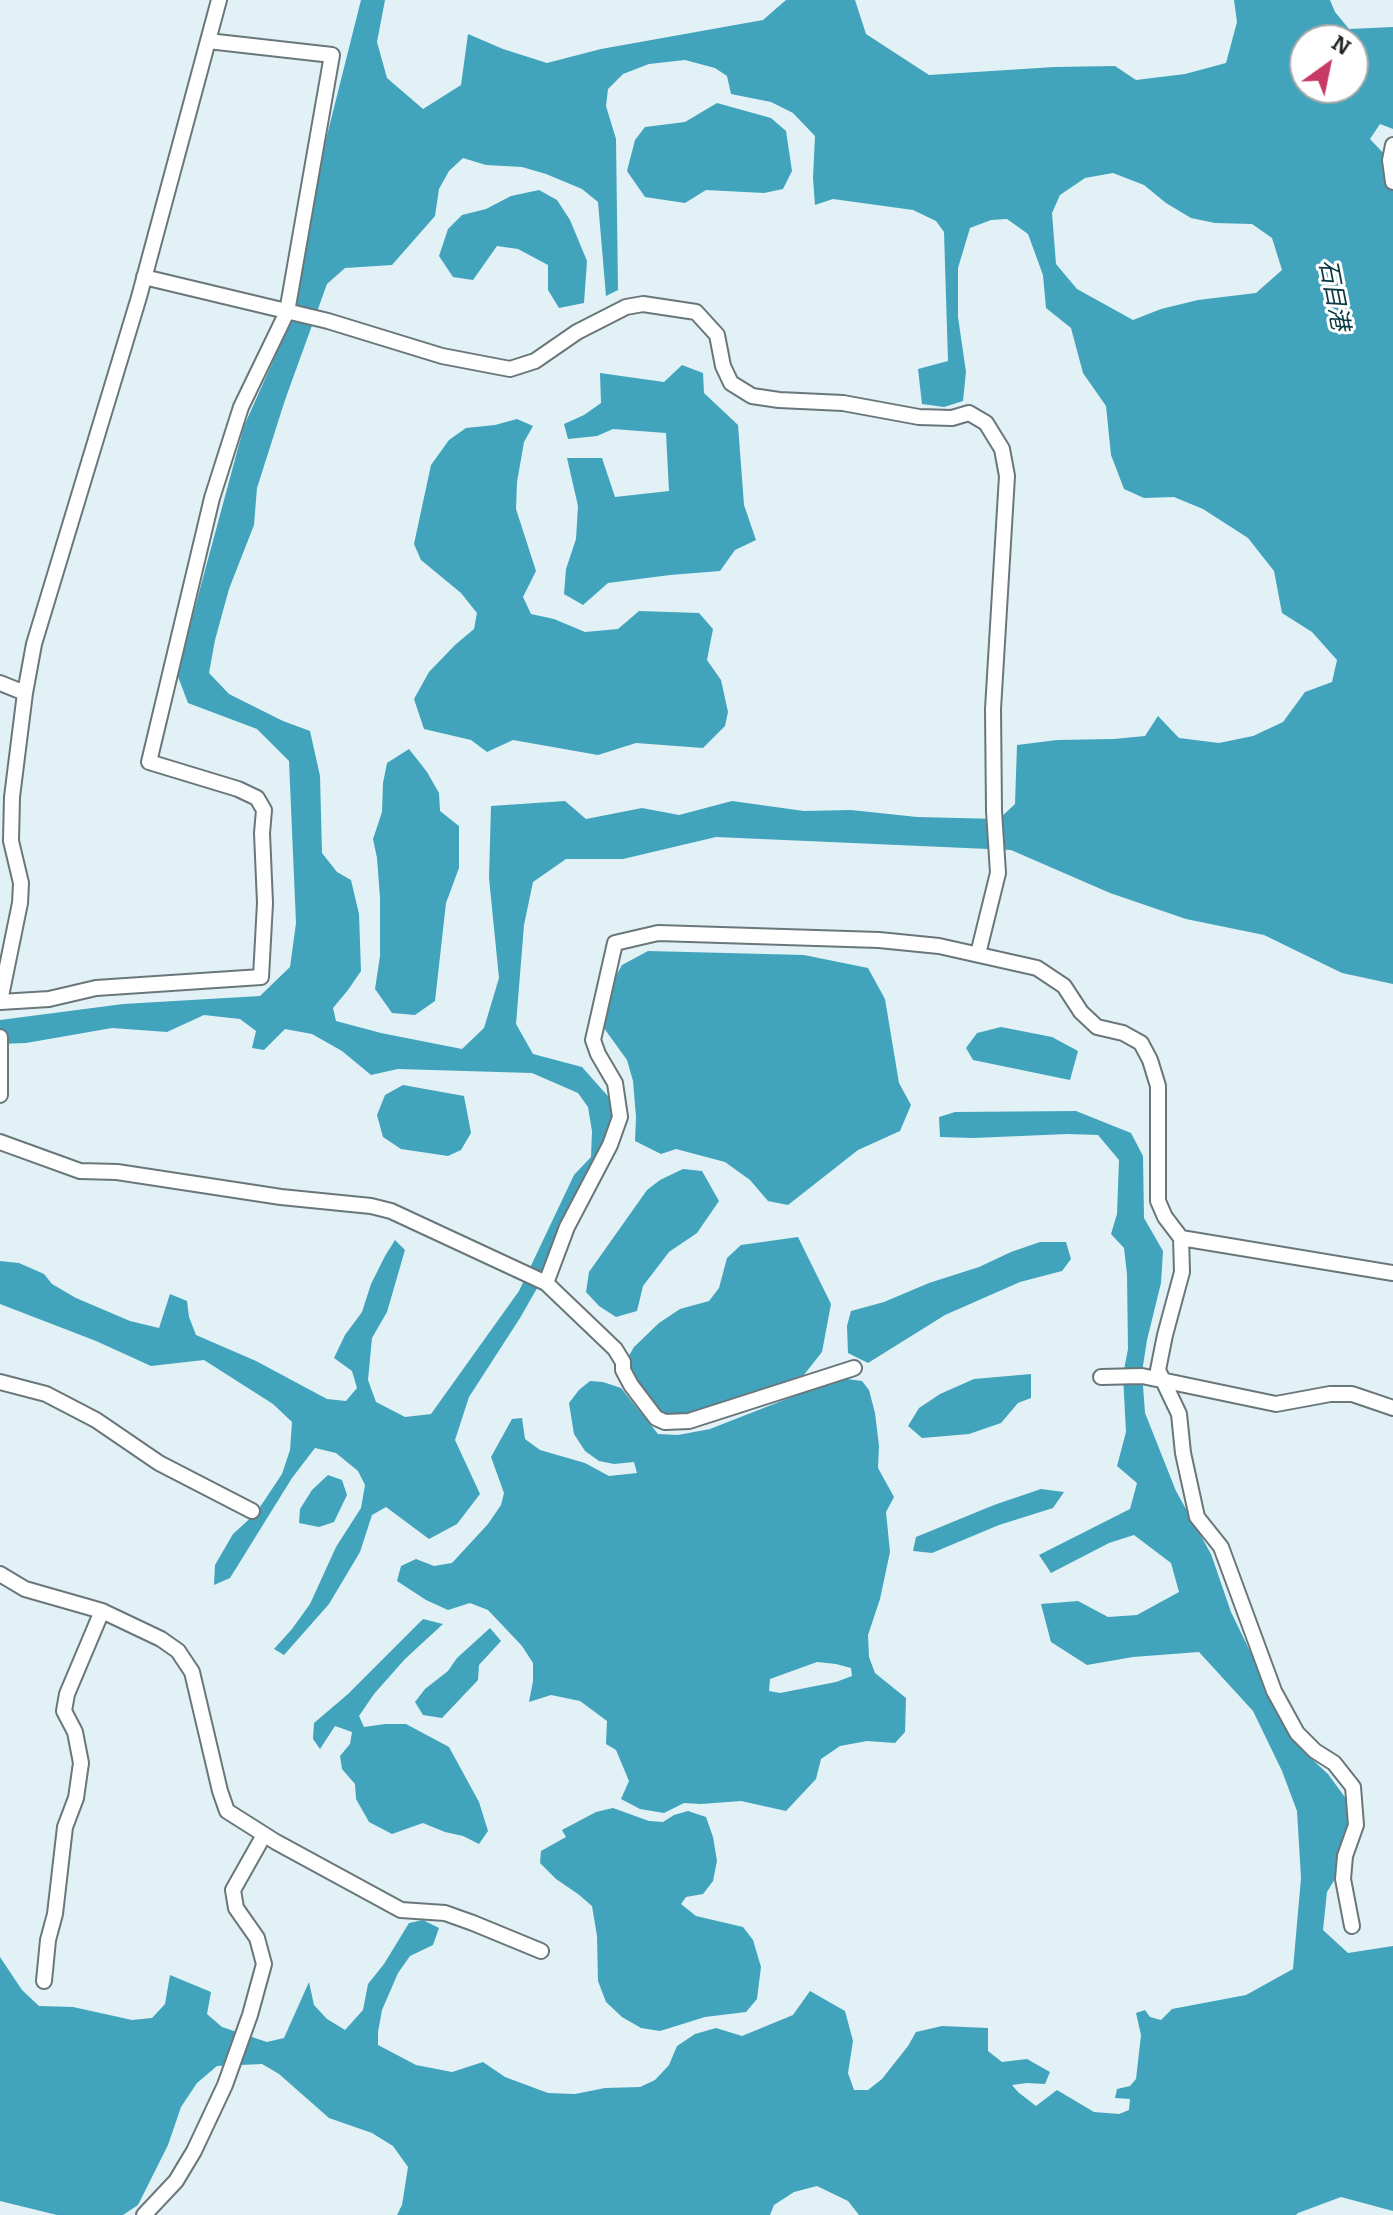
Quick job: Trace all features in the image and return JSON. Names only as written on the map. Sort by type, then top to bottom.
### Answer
[{"type":"street","points":[[208,41],[332,55],[287,311],[241,407],[212,498],[149,762],[238,789],[257,798],[264,810],[265,903],[261,977],[96,988],[49,999],[0,1001],[20,903],[21,883],[11,841],[12,797],[34,644],[144,277],[219,0]]},
{"type":"street","points":[[1393,145],[1390,160],[1393,182]]},
{"type":"street","points":[[144,277],[328,321],[442,356],[510,369],[535,361],[577,332],[626,307],[643,304],[696,312],[717,335],[723,366],[731,383],[752,396],[843,403],[919,417],[952,418],[969,413],[986,423],[1002,449],[1007,476],[993,709],[998,873],[978,954]]},
{"type":"street","points":[[0,683],[25,693]]},
{"type":"street","points":[[546,1283],[567,1227],[610,1145],[620,1117],[615,1083],[593,1040],[615,943],[658,933],[796,936],[939,946],[1037,968],[1064,986],[1081,1012],[1097,1027],[1123,1033],[1141,1043],[1158,1086],[1158,1201],[1165,1217],[1181,1238],[1182,1272],[1158,1370],[1179,1414],[1183,1453],[1197,1517],[1221,1547],[1274,1691],[1297,1733],[1315,1751],[1334,1763],[1353,1787],[1356,1825],[1345,1856],[1343,1879],[1352,1926]]},
{"type":"street","points":[[0,1037],[0,1095]]},
{"type":"street","points":[[0,1142],[80,1171],[117,1172],[391,1211],[546,1283],[615,1349],[631,1385],[656,1418],[665,1422],[689,1421],[854,1368]]},
{"type":"street","points":[[1181,1238],[1393,1273]]},
{"type":"street","points":[[1101,1377],[1142,1376],[1276,1404],[1330,1394],[1352,1394],[1393,1408]]},
{"type":"street","points":[[0,1382],[46,1394],[96,1420],[159,1463],[252,1511]]},
{"type":"street","points":[[0,1574],[25,1589],[102,1611],[161,1639],[178,1651],[192,1672],[227,1811],[264,1835],[401,1910],[445,1913],[541,1951]]},
{"type":"street","points":[[44,1981],[65,1827],[76,1798],[81,1763],[75,1732],[64,1711],[67,1694],[102,1611]]},
{"type":"street","points":[[144,2215],[176,2181],[194,2151],[225,2085],[250,2015],[264,1964],[257,1938],[236,1908],[233,1890],[264,1835]]},
{"type":"water","name":"石目港","points":[[361,0],[385,0],[377,42],[387,78],[423,109],[461,85],[468,34],[547,63],[601,49],[763,20],[786,0],[855,0],[866,34],[929,75],[1115,66],[1136,80],[1185,74],[1226,63],[1237,22],[1234,0],[1330,0],[1345,24],[1289,24],[1289,104],[1369,104],[1369,28],[1393,27],[1393,129],[1380,124],[1370,139],[1387,157],[1393,181],[1393,984],[1342,973],[1264,935],[1186,919],[1110,893],[1011,850],[716,837],[623,859],[566,859],[533,882],[524,925],[516,1024],[533,1054],[582,1067],[614,1103],[603,1155],[576,1220],[520,1318],[469,1397],[455,1440],[480,1494],[457,1524],[429,1539],[386,1507],[372,1515],[360,1552],[329,1604],[284,1655],[274,1649],[310,1604],[336,1547],[361,1508],[365,1485],[358,1471],[336,1453],[315,1448],[292,1478],[230,1578],[214,1585],[215,1565],[233,1534],[256,1513],[282,1474],[290,1450],[292,1422],[273,1404],[204,1360],[151,1366],[0,1304],[0,1261],[19,1263],[44,1274],[52,1284],[76,1298],[130,1321],[159,1328],[170,1294],[187,1301],[196,1335],[256,1361],[327,1399],[346,1401],[357,1388],[352,1371],[334,1358],[345,1335],[362,1312],[371,1284],[395,1240],[405,1250],[387,1312],[372,1338],[368,1380],[376,1402],[405,1417],[431,1414],[519,1291],[574,1175],[591,1157],[592,1131],[588,1107],[578,1093],[532,1073],[398,1069],[371,1075],[342,1051],[312,1034],[285,1029],[264,1050],[252,1048],[256,1031],[240,1019],[204,1015],[167,1032],[112,1028],[26,1043],[0,1044],[0,1020],[123,1004],[260,996],[290,967],[296,923],[289,761],[257,729],[188,703],[177,674],[244,426],[279,348],[301,239]],"holes":[[[685,60],[715,68],[727,76],[731,94],[771,102],[793,113],[815,136],[815,205],[833,199],[913,210],[936,221],[944,232],[948,361],[918,369],[922,404],[944,407],[963,401],[966,372],[958,317],[958,268],[970,228],[991,220],[1007,219],[1028,234],[1043,275],[1046,308],[1071,328],[1083,373],[1106,406],[1111,455],[1124,489],[1144,498],[1174,497],[1203,509],[1248,538],[1274,571],[1282,613],[1312,632],[1337,660],[1332,682],[1305,692],[1283,722],[1253,736],[1219,743],[1179,738],[1158,716],[1145,736],[1017,745],[1015,804],[999,819],[917,817],[851,810],[804,811],[732,801],[679,815],[642,808],[586,819],[565,801],[491,806],[489,878],[499,978],[484,1028],[462,1049],[336,1021],[333,1008],[361,971],[359,914],[351,880],[337,872],[322,853],[320,776],[310,731],[229,694],[209,673],[229,589],[254,525],[257,488],[327,284],[345,268],[392,265],[435,216],[439,189],[449,171],[463,158],[486,165],[522,167],[546,174],[582,189],[598,202],[606,296],[618,290],[616,139],[606,106],[608,89],[623,74],[649,64]],[[1113,173],[1144,185],[1191,218],[1215,223],[1252,224],[1272,238],[1282,270],[1256,293],[1198,300],[1133,320],[1077,289],[1056,264],[1052,213],[1060,195],[1085,178]]]},
{"type":"water","points":[[717,103],[771,118],[786,131],[792,171],[783,189],[764,193],[706,190],[685,203],[645,197],[627,171],[635,140],[645,127],[685,122]]},
{"type":"water","points":[[539,190],[557,200],[570,220],[587,261],[584,303],[559,308],[548,290],[548,265],[518,249],[497,246],[473,280],[453,277],[439,256],[448,229],[462,215],[486,209],[511,196]]},
{"type":"water","points":[[682,365],[703,373],[704,393],[738,425],[744,505],[756,540],[735,550],[720,571],[608,583],[583,605],[564,594],[566,569],[576,539],[578,506],[567,458],[602,458],[615,497],[669,491],[666,433],[613,429],[597,436],[568,439],[564,424],[601,403],[600,373],[664,382]]},
{"type":"water","points":[[517,419],[533,426],[524,442],[516,509],[536,571],[523,597],[531,614],[554,619],[585,632],[618,629],[639,611],[699,613],[713,629],[707,660],[721,680],[728,712],[725,726],[703,748],[636,743],[598,755],[513,740],[487,752],[471,740],[424,729],[414,699],[429,672],[474,629],[477,613],[461,593],[421,560],[414,544],[431,465],[449,440],[466,428]]},
{"type":"water","points":[[409,749],[439,793],[440,811],[459,826],[459,868],[446,903],[435,1001],[415,1015],[392,1013],[375,989],[380,956],[380,898],[373,839],[382,812],[387,763]]},
{"type":"water","points":[[648,951],[804,955],[868,968],[885,999],[899,1083],[911,1105],[900,1131],[858,1150],[788,1205],[768,1201],[750,1180],[725,1162],[676,1149],[661,1154],[635,1141],[633,1081],[627,1060],[601,1024],[603,999],[622,965]]},
{"type":"water","points":[[1001,1027],[1052,1037],[1078,1051],[1070,1080],[973,1060],[966,1048],[977,1033]]},
{"type":"water","points":[[403,1085],[464,1096],[471,1133],[461,1150],[448,1156],[401,1149],[383,1137],[377,1115],[385,1095]]},
{"type":"water","points":[[1076,1111],[1131,1133],[1143,1156],[1144,1218],[1163,1251],[1161,1283],[1142,1372],[1145,1413],[1176,1491],[1211,1554],[1231,1612],[1281,1715],[1302,1750],[1328,1774],[1355,1811],[1348,1858],[1327,1892],[1323,1930],[1348,1953],[1393,1946],[1393,2211],[1341,2197],[1296,2215],[859,2215],[848,2201],[817,2186],[794,2192],[774,2205],[770,2215],[397,2215],[402,2205],[408,2167],[393,2146],[372,2133],[329,2118],[279,2074],[262,2064],[217,2066],[197,2083],[181,2107],[168,2145],[138,2205],[123,2215],[57,2215],[0,2201],[0,1957],[22,1990],[39,2006],[73,2007],[132,2020],[152,2018],[165,2004],[170,1975],[211,1992],[207,2014],[222,2027],[267,2042],[284,2038],[309,1982],[314,2005],[327,2019],[345,2030],[363,2010],[368,1984],[409,1923],[423,1920],[439,1928],[433,1945],[410,1956],[398,1973],[382,2010],[378,2032],[378,2045],[416,2065],[452,2072],[483,2062],[505,2077],[548,2093],[575,2094],[605,2088],[640,2087],[655,2080],[669,2065],[677,2046],[695,2034],[716,2028],[742,2036],[793,2015],[810,1991],[845,2011],[853,2041],[848,2073],[854,2090],[868,2090],[882,2079],[916,2032],[942,2026],[988,2028],[988,2051],[1002,2062],[1027,2059],[1050,2072],[1045,2084],[1012,2085],[1036,2106],[1057,2090],[1094,2112],[1119,2114],[1129,2110],[1130,2099],[1115,2098],[1117,2089],[1130,2086],[1136,2079],[1141,2035],[1136,2013],[1145,2010],[1150,2017],[1161,2020],[1172,2009],[1246,1995],[1293,1969],[1301,1878],[1297,1811],[1253,1711],[1199,1652],[1133,1657],[1087,1665],[1051,1642],[1041,1604],[1078,1601],[1108,1617],[1137,1615],[1179,1592],[1171,1563],[1134,1535],[1109,1543],[1051,1573],[1039,1555],[1130,1509],[1137,1483],[1117,1466],[1126,1432],[1123,1375],[1128,1349],[1124,1248],[1111,1234],[1117,1214],[1119,1160],[1098,1135],[940,1137],[939,1117],[955,1112]]},
{"type":"water","points":[[683,1169],[702,1171],[719,1201],[697,1233],[669,1252],[643,1286],[637,1311],[616,1317],[599,1306],[586,1292],[589,1272],[647,1190]]},
{"type":"water","points":[[798,1237],[831,1304],[822,1352],[803,1376],[683,1426],[664,1424],[635,1383],[627,1359],[634,1347],[659,1323],[680,1309],[709,1301],[719,1288],[727,1258],[741,1245]]},
{"type":"water","points":[[1040,1242],[1066,1242],[1071,1259],[1062,1271],[1020,1282],[945,1315],[868,1363],[848,1353],[847,1326],[851,1311],[884,1302]]},
{"type":"water","points":[[1031,1374],[1031,1398],[1018,1403],[1001,1423],[969,1434],[922,1438],[908,1426],[919,1408],[940,1394],[974,1379]]},
{"type":"water","points":[[840,1378],[862,1381],[869,1390],[875,1413],[878,1468],[894,1497],[886,1512],[890,1552],[868,1635],[869,1657],[875,1673],[906,1698],[905,1732],[895,1743],[867,1741],[840,1746],[821,1759],[816,1779],[786,1811],[741,1801],[684,1803],[664,1813],[640,1809],[621,1799],[629,1781],[616,1750],[606,1744],[607,1721],[580,1701],[551,1695],[529,1702],[533,1663],[522,1646],[488,1610],[470,1603],[448,1610],[397,1581],[401,1566],[416,1559],[434,1566],[452,1563],[488,1524],[501,1505],[504,1493],[491,1457],[512,1419],[522,1418],[525,1439],[540,1450],[585,1463],[609,1476],[637,1473],[634,1462],[614,1464],[599,1461],[585,1451],[574,1434],[569,1403],[590,1381],[621,1388],[658,1434],[678,1435],[710,1429]],"holes":[[[817,1662],[851,1668],[852,1676],[780,1693],[769,1691],[770,1679]]]},
{"type":"water","points":[[328,1475],[342,1480],[347,1495],[334,1522],[319,1527],[299,1523],[300,1509],[312,1490]]},
{"type":"water","points":[[1041,1489],[1064,1492],[1053,1508],[999,1525],[932,1553],[913,1551],[916,1537]]},
{"type":"water","points":[[423,1619],[443,1624],[405,1659],[359,1716],[364,1727],[406,1724],[449,1747],[479,1802],[488,1831],[479,1844],[423,1823],[392,1834],[369,1822],[356,1799],[355,1784],[342,1769],[340,1756],[350,1744],[352,1732],[335,1726],[320,1749],[313,1739],[314,1723],[348,1694]]},
{"type":"water","points":[[490,1628],[501,1641],[479,1665],[478,1680],[442,1718],[423,1715],[415,1702],[425,1689],[448,1671],[457,1658]]},
{"type":"water","points":[[613,1808],[649,1821],[663,1822],[688,1811],[706,1817],[717,1861],[713,1881],[703,1894],[686,1897],[681,1904],[696,1916],[743,1927],[753,1940],[761,1967],[757,1999],[746,2012],[705,2017],[660,2031],[641,2028],[622,2017],[606,2002],[598,1981],[597,1936],[592,1906],[540,1863],[541,1851],[566,1837],[562,1830],[596,1812]]}]
